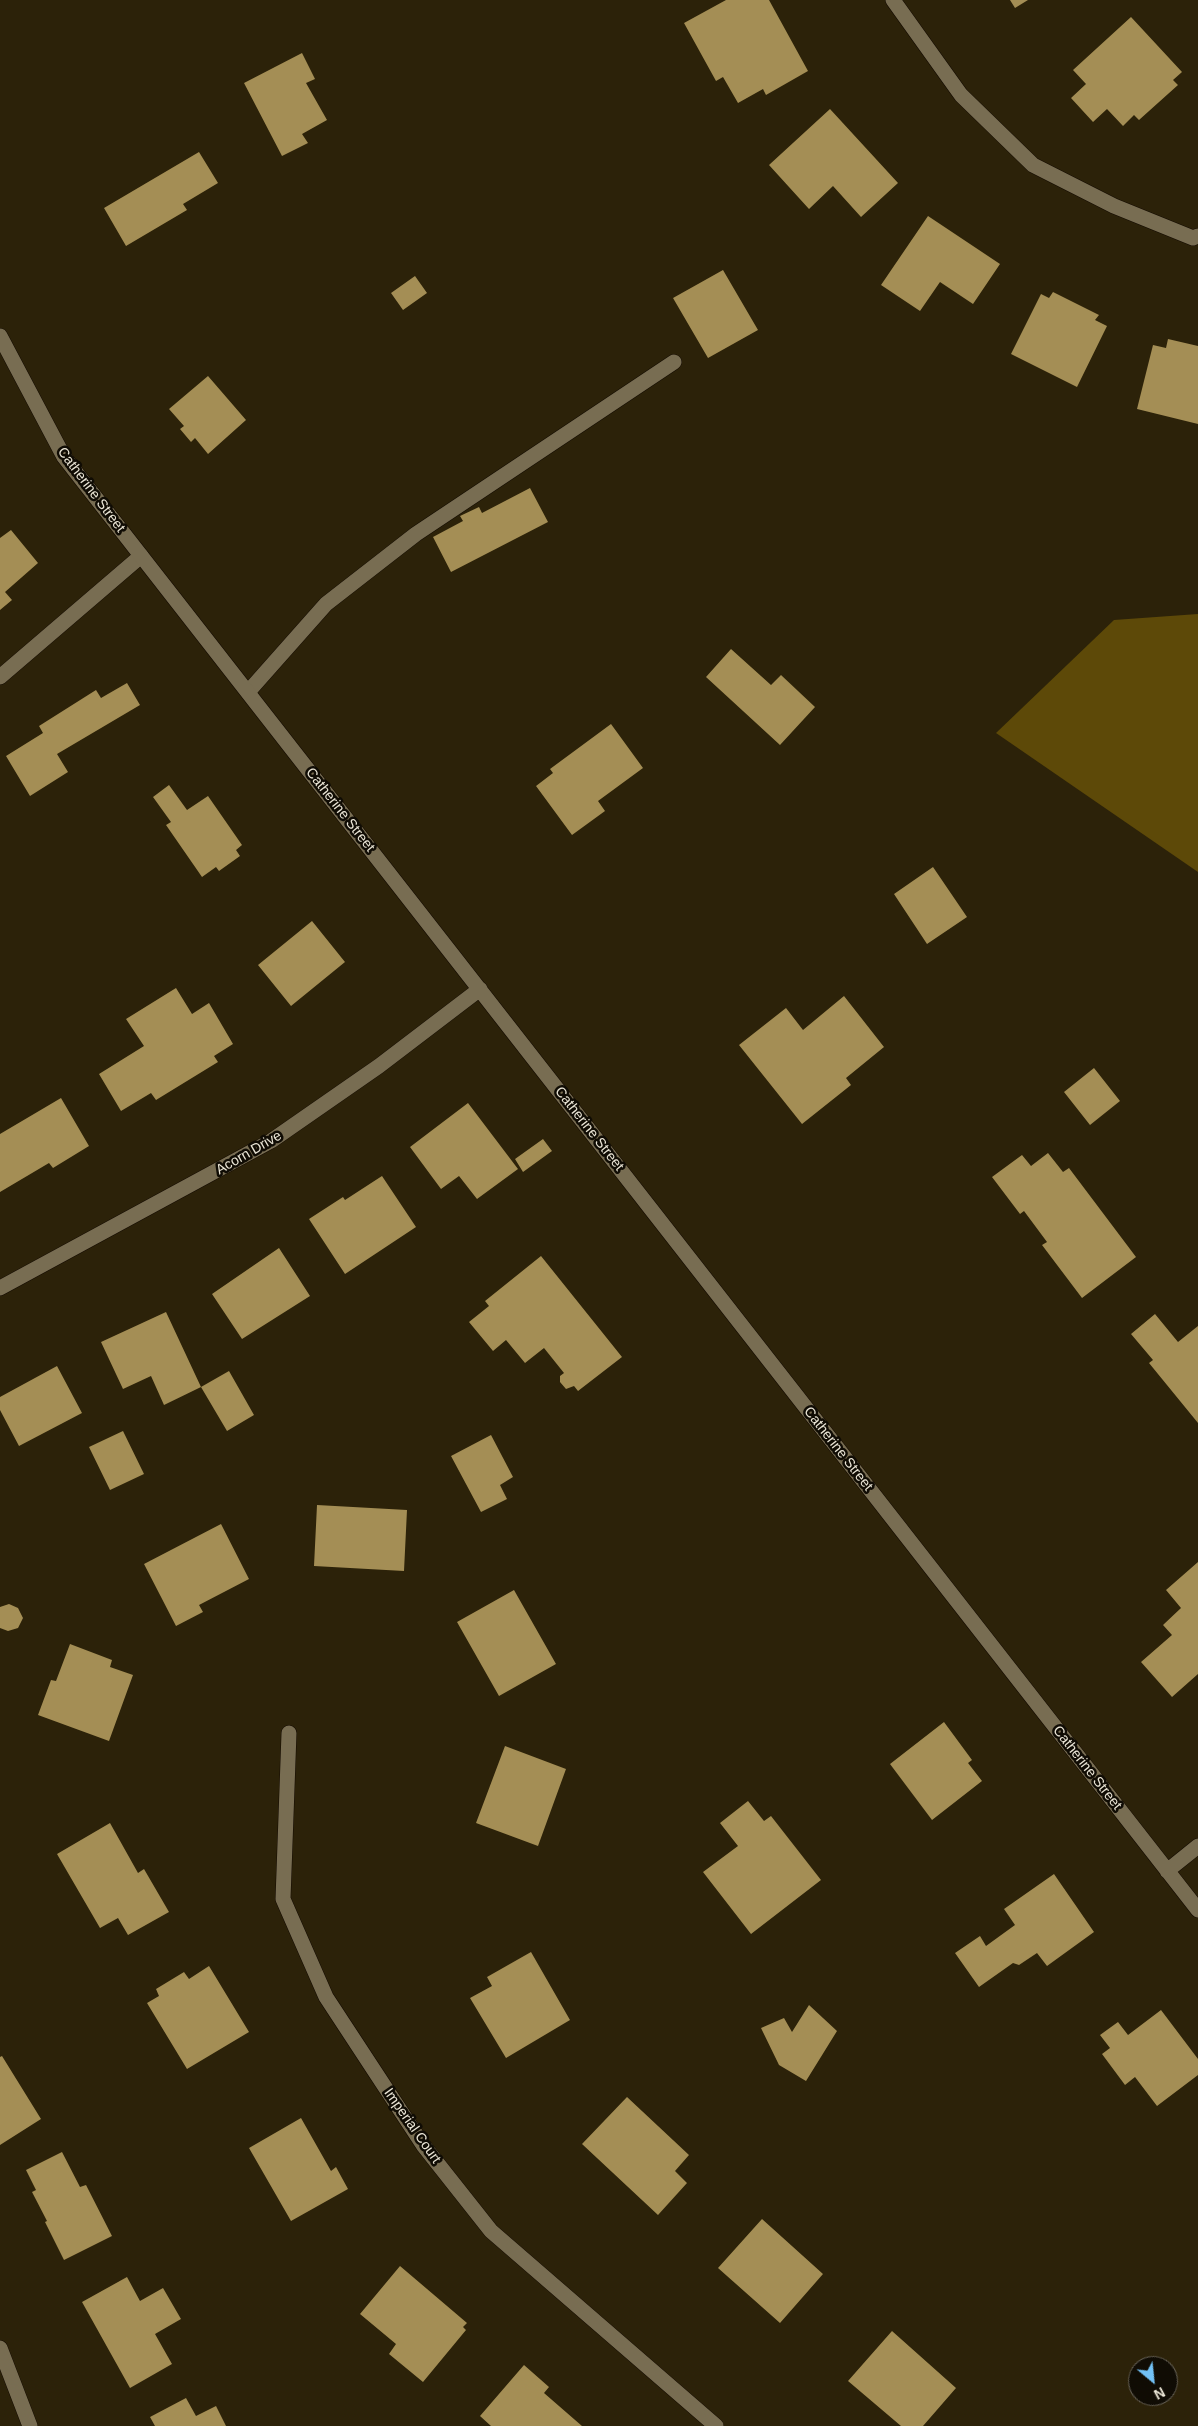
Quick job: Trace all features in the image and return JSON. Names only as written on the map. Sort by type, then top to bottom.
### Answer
[{"type":"street","points":[[893,0],[961,95],[1033,165],[1114,206],[1193,238],[1198,236]]},
{"type":"street","name":"Catherine Street","points":[[0,336],[64,457],[1198,1910]]},
{"type":"street","points":[[248,692],[326,604],[416,534],[674,362]]},
{"type":"street","points":[[0,676],[141,556]]},
{"type":"street","name":"Acorn Drive","points":[[0,1288],[272,1141],[379,1066],[480,989]]},
{"type":"street","name":"Imperial Court","points":[[289,1733],[283,1899],[326,1997],[423,2144],[491,2231],[716,2426]]},
{"type":"street","points":[[1168,1871],[1198,1846]]},
{"type":"street","points":[[0,2348],[30,2426]]},
{"type":"shaded area","points":[[1198,614],[1198,872],[996,733],[1114,620]]},
{"type":"building","points":[[726,0],[769,0],[808,71],[766,95],[763,89],[738,103],[723,77],[716,81],[684,23]]},
{"type":"building","points":[[1010,0],[1028,0],[1015,8]]},
{"type":"building","points":[[1131,17],[1182,72],[1173,80],[1178,85],[1139,120],[1134,115],[1123,126],[1107,109],[1093,122],[1071,98],[1086,84],[1073,70]]},
{"type":"building","points":[[302,53],[315,79],[306,83],[327,120],[302,134],[308,143],[282,156],[244,83]]},
{"type":"building","points":[[830,109],[898,183],[861,217],[833,186],[809,209],[769,165]]},
{"type":"building","points":[[199,152],[218,183],[183,204],[187,210],[126,246],[104,208]]},
{"type":"building","points":[[928,216],[1000,264],[973,304],[940,282],[920,311],[881,285]]},
{"type":"building","points":[[723,270],[758,330],[708,358],[673,298]]},
{"type":"building","points":[[415,276],[427,293],[403,310],[391,293]]},
{"type":"building","points":[[1053,292],[1099,315],[1095,320],[1107,326],[1077,387],[1011,354],[1041,294],[1049,298]]},
{"type":"building","points":[[1168,339],[1198,346],[1198,424],[1137,409],[1153,345],[1166,348]]},
{"type":"building","points":[[208,376],[246,420],[208,454],[195,438],[191,442],[180,429],[184,426],[169,409]]},
{"type":"building","points":[[530,488],[548,522],[451,572],[433,537],[463,521],[460,516],[479,507],[482,513]]},
{"type":"building","points":[[11,530],[38,563],[5,592],[12,600],[0,610],[0,538]]},
{"type":"building","points":[[731,649],[771,685],[781,675],[815,707],[780,745],[706,677]]},
{"type":"building","points":[[127,683],[140,705],[57,754],[68,772],[30,796],[6,756],[43,733],[39,726],[96,690],[101,698]]},
{"type":"building","points":[[611,724],[643,768],[598,801],[605,811],[572,835],[536,786],[553,773],[550,769]]},
{"type":"building","points":[[169,785],[187,810],[208,796],[242,845],[236,850],[240,856],[219,871],[216,867],[202,877],[166,825],[171,822],[153,797]]},
{"type":"building","points":[[933,867],[967,917],[927,944],[894,894]]},
{"type":"building","points":[[312,921],[345,962],[291,1006],[258,965]]},
{"type":"building","points":[[176,988],[192,1014],[209,1003],[233,1044],[214,1056],[218,1062],[156,1100],[151,1093],[121,1111],[99,1074],[144,1046],[126,1019]]},
{"type":"building","points":[[844,996],[884,1047],[846,1078],[851,1085],[802,1124],[739,1045],[786,1008],[803,1030]]},
{"type":"building","points":[[1094,1068],[1120,1101],[1090,1125],[1064,1092]]},
{"type":"building","points":[[61,1098],[89,1146],[53,1168],[49,1163],[0,1192],[0,1134]]},
{"type":"building","points":[[468,1103],[518,1169],[477,1199],[459,1176],[441,1189],[410,1147]]},
{"type":"building","points":[[543,1139],[552,1151],[523,1172],[515,1159]]},
{"type":"building","points":[[1048,1153],[1063,1172],[1069,1168],[1136,1257],[1082,1298],[1042,1245],[1047,1242],[1024,1211],[1020,1214],[992,1177],[1022,1155],[1031,1166]]},
{"type":"building","points":[[382,1176],[416,1227],[345,1274],[309,1219],[343,1197],[345,1200]]},
{"type":"building","points":[[279,1248],[310,1296],[242,1339],[212,1294]]},
{"type":"building","points":[[541,1256],[622,1357],[578,1391],[574,1386],[566,1389],[560,1382],[560,1376],[564,1373],[544,1348],[525,1363],[506,1340],[493,1351],[469,1322],[489,1306],[485,1301]]},
{"type":"building","points":[[166,1312],[201,1387],[164,1405],[151,1376],[123,1389],[101,1342]]},
{"type":"building","points":[[1155,1314],[1178,1342],[1198,1326],[1198,1423],[1149,1363],[1153,1360],[1131,1334]]},
{"type":"building","points":[[57,1366],[82,1413],[19,1446],[0,1410],[0,1397]]},
{"type":"building","points":[[229,1371],[254,1415],[227,1431],[201,1387]]},
{"type":"building","points":[[123,1431],[144,1474],[110,1490],[89,1447]]},
{"type":"building","points":[[491,1435],[513,1477],[500,1485],[507,1499],[481,1512],[451,1456]]},
{"type":"building","points":[[317,1505],[407,1510],[404,1571],[314,1566]]},
{"type":"building","points":[[221,1524],[249,1579],[199,1605],[203,1612],[176,1626],[144,1564]]},
{"type":"building","points":[[1198,1562],[1198,1674],[1172,1697],[1141,1662],[1172,1635],[1163,1625],[1181,1608],[1166,1590]]},
{"type":"building","points":[[514,1590],[556,1664],[499,1696],[457,1622]]},
{"type":"building","points":[[9,1604],[18,1608],[23,1618],[18,1628],[8,1631],[0,1628],[0,1607]]},
{"type":"building","points":[[70,1644],[112,1660],[110,1667],[133,1675],[109,1741],[38,1715],[51,1680],[56,1681]]},
{"type":"building","points":[[944,1722],[972,1760],[968,1763],[982,1781],[932,1820],[890,1764]]},
{"type":"building","points":[[505,1746],[566,1769],[538,1846],[476,1823]]},
{"type":"building","points":[[748,1801],[764,1821],[771,1816],[821,1880],[751,1934],[703,1872],[738,1846],[720,1823]]},
{"type":"building","points":[[110,1823],[138,1873],[144,1869],[169,1912],[128,1935],[118,1918],[100,1928],[57,1854]]},
{"type":"building","points":[[1054,1874],[1094,1932],[1047,1966],[1037,1953],[1019,1965],[1013,1963],[979,1987],[955,1953],[980,1936],[986,1946],[1015,1925],[1004,1909]]},
{"type":"building","points":[[531,1952],[570,2020],[506,2058],[470,1998],[492,1986],[487,1977]]},
{"type":"building","points":[[209,1966],[249,2032],[187,2069],[147,2003],[159,1996],[156,1989],[184,1972],[189,1979]]},
{"type":"building","points":[[809,2005],[837,2031],[806,2081],[779,2065],[761,2028],[784,2018],[792,2032]]},
{"type":"building","points":[[1161,2010],[1198,2059],[1198,2075],[1157,2106],[1135,2077],[1125,2085],[1102,2054],[1110,2048],[1100,2035],[1118,2022],[1128,2035]]},
{"type":"building","points":[[2,2056],[41,2119],[0,2145],[0,2057]]},
{"type":"building","points":[[627,2097],[689,2155],[675,2171],[687,2183],[658,2215],[582,2144]]},
{"type":"building","points":[[301,2118],[331,2171],[336,2167],[348,2189],[291,2221],[249,2148]]},
{"type":"building","points":[[62,2152],[80,2187],[86,2185],[112,2236],[64,2260],[32,2192],[36,2190],[26,2170]]},
{"type":"building","points":[[762,2219],[823,2274],[780,2323],[718,2268]]},
{"type":"building","points":[[400,2266],[467,2323],[463,2327],[466,2330],[423,2382],[389,2354],[396,2344],[360,2314]]},
{"type":"building","points":[[127,2277],[140,2301],[163,2288],[181,2319],[155,2334],[172,2364],[130,2388],[82,2302]]},
{"type":"building","points":[[892,2331],[956,2388],[923,2426],[901,2426],[848,2381]]},
{"type":"building","points":[[524,2365],[549,2387],[544,2393],[582,2426],[491,2426],[480,2416]]},
{"type":"building","points":[[186,2398],[196,2416],[216,2406],[226,2426],[155,2426],[150,2417]]}]
